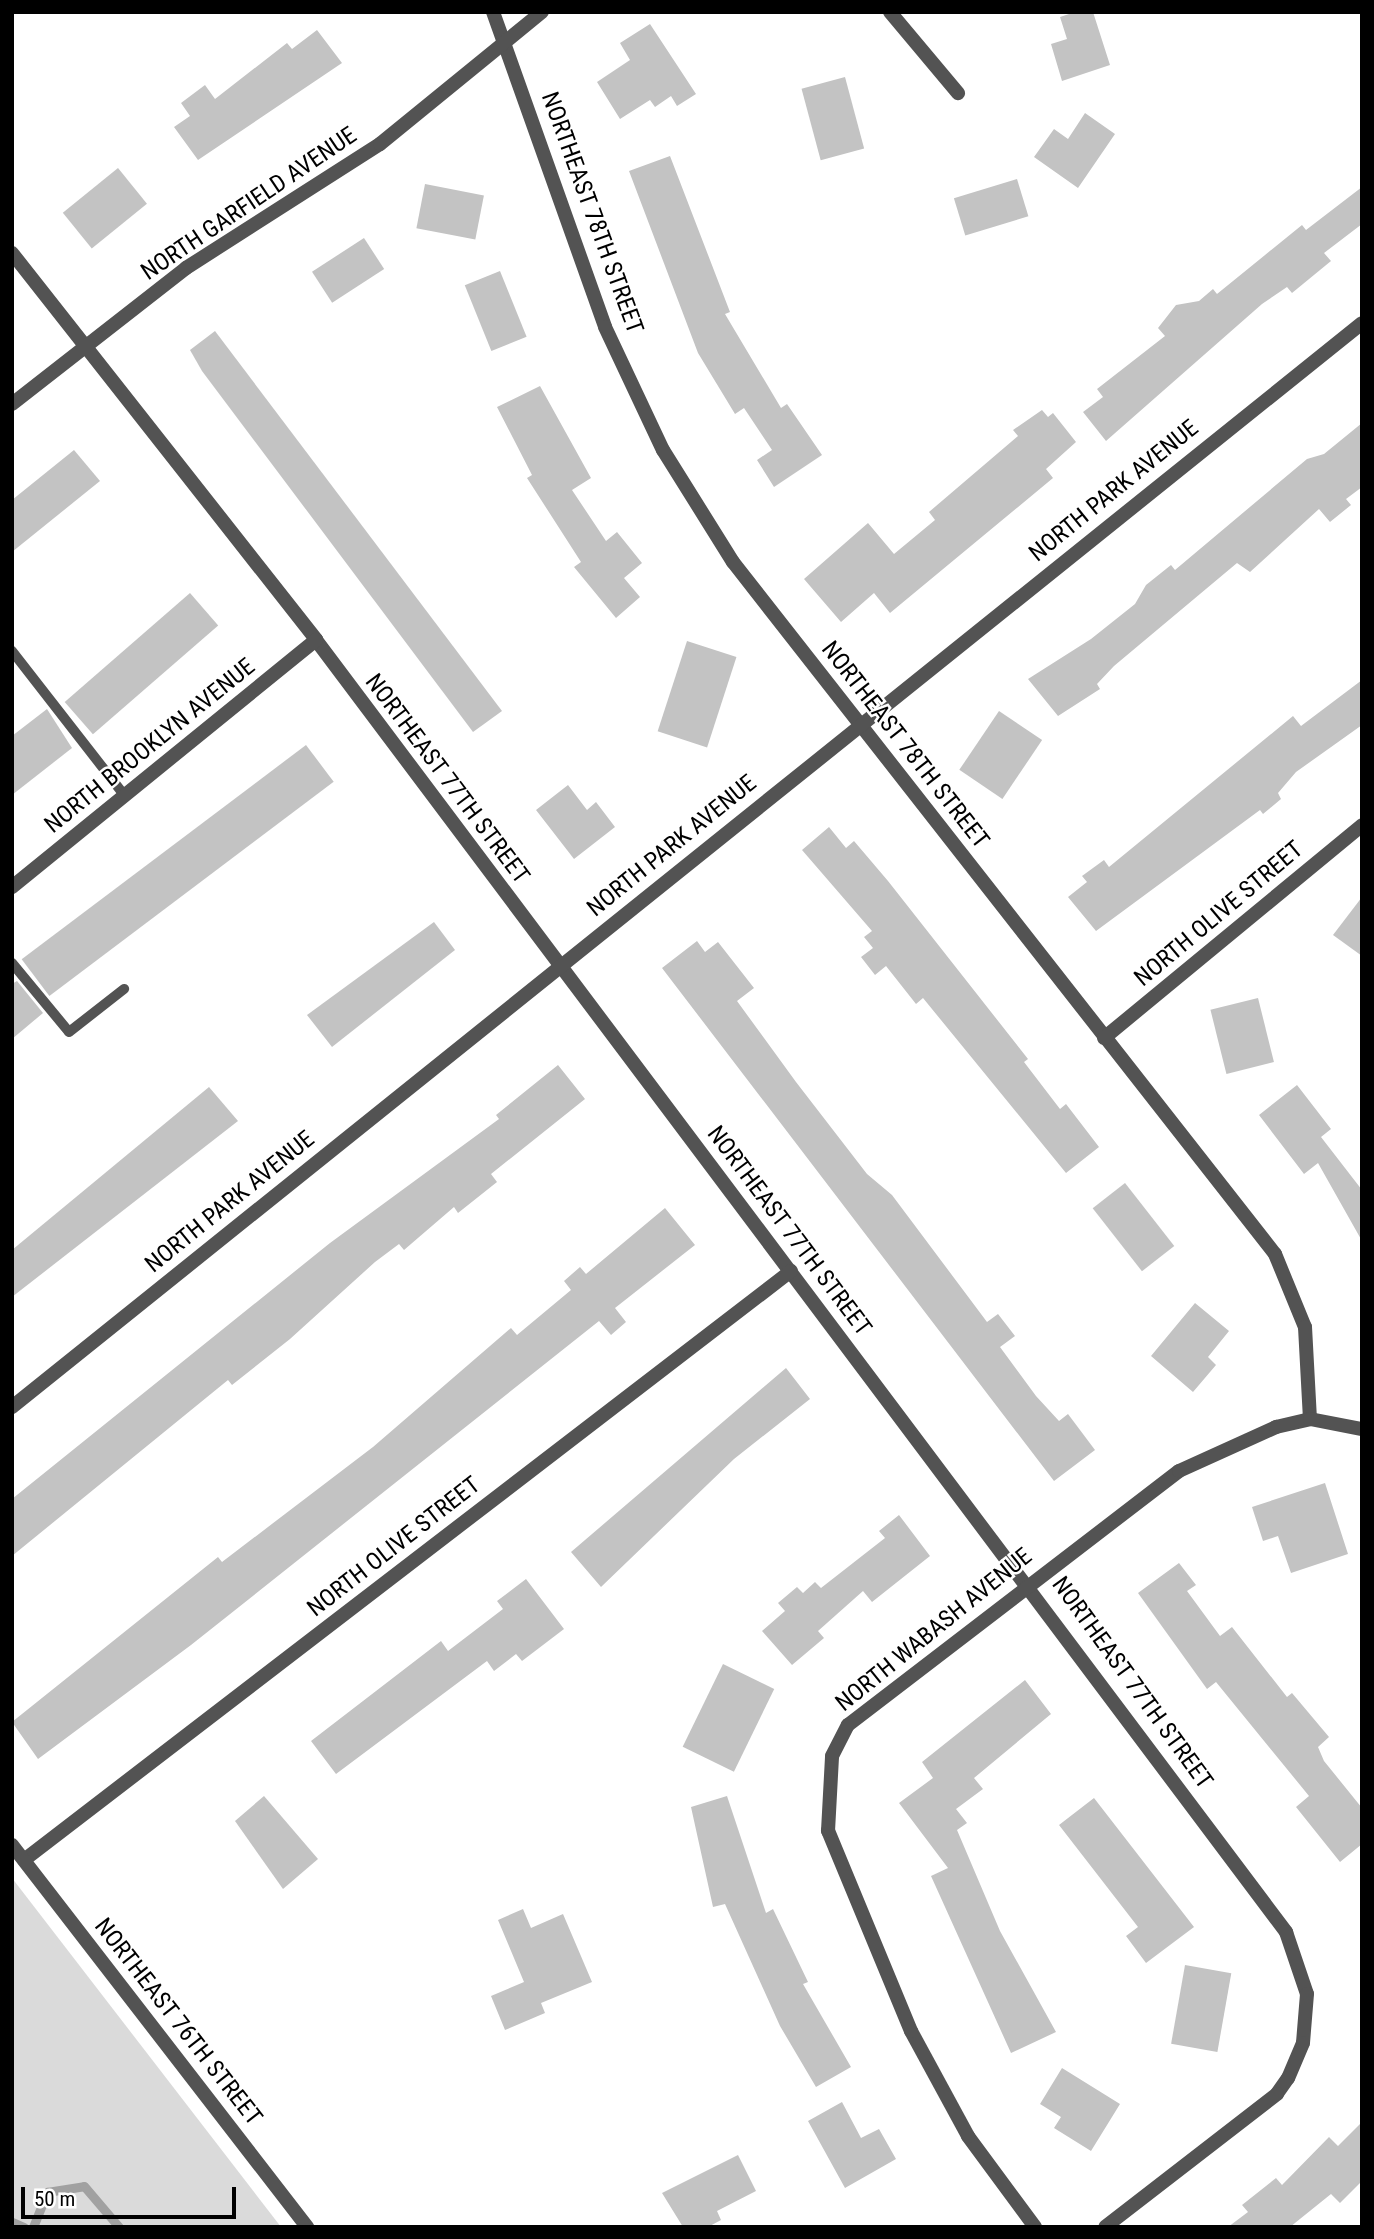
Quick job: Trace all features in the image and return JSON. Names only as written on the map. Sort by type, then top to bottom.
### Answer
[{"type":"street","name":"NORTHEAST 78TH STREET","points":[[493,12],[601,316],[663,450],[733,562],[1275,1254],[1305,1327],[1311,1419]]},
{"type":"street","name":"NORTH GARFIELD AVENUE","points":[[12,404],[186,268],[323,186],[542,12]]},
{"type":"street","points":[[891,12],[958,93]]},
{"type":"street","name":"NORTHEAST 77TH STREET","points":[[12,253],[83,348],[316,640],[558,967],[1029,1582],[1286,1932],[1307,1994],[1303,2043],[1276,2094],[1105,2227]]},
{"type":"street","name":"NORTH PARK AVENUE","points":[[12,1407],[1362,323]]},
{"type":"street","name":"NORTH BROOKLYN AVENUE","points":[[12,887],[316,640]]},
{"type":"street","name":"NORTH OLIVE STREET","points":[[1104,1038],[1362,825]]},
{"type":"street","name":"NORTH OLIVE STREET","points":[[24,1860],[791,1270]]},
{"type":"street","points":[[1311,1419],[1362,1429]]},
{"type":"street","name":"NORTH WABASH AVENUE","points":[[1035,2227],[968,2136],[911,2031],[828,1831],[827,1795],[832,1756],[848,1725],[1029,1582],[1179,1471],[1276,1427],[1311,1419]]},
{"type":"street","name":"NORTHEAST 76TH STREET","points":[[12,1845],[307,2227]]},
{"type":"lane","points":[[12,651],[125,796]]},
{"type":"lane","points":[[12,962],[69,1032],[124,989]]},
{"type":"shaded area","points":[[12,1878],[281,2227],[12,2227]]},
{"type":"building","points":[[1075,12],[1093,12],[1110,65],[1062,81],[1051,44],[1067,39],[1060,17]]},
{"type":"building","points":[[650,24],[696,94],[677,106],[671,96],[655,107],[650,100],[620,119],[597,82],[630,60],[620,43]]},
{"type":"building","points":[[317,30],[342,63],[198,160],[174,127],[190,116],[181,103],[205,85],[215,99],[287,43],[292,49]]},
{"type":"building","points":[[845,77],[864,148],[821,160],[802,89]]},
{"type":"building","points":[[1085,113],[1115,134],[1078,188],[1034,157],[1054,129],[1068,139]]},
{"type":"building","points":[[670,156],[730,312],[725,314],[781,408],[787,404],[822,455],[774,487],[757,460],[772,450],[744,408],[735,414],[698,353],[629,171]]},
{"type":"building","points":[[118,168],[147,204],[92,248],[63,213]]},
{"type":"building","points":[[1017,179],[1028,216],[965,236],[954,198]]},
{"type":"building","points":[[425,184],[484,195],[475,240],[416,228]]},
{"type":"building","points":[[1362,187],[1362,224],[1324,253],[1331,261],[1292,293],[1287,287],[1262,304],[1106,441],[1083,412],[1103,397],[1097,389],[1165,336],[1158,328],[1176,305],[1199,301],[1213,289],[1217,294],[1302,225],[1306,230]]},
{"type":"building","points":[[364,238],[384,269],[332,303],[312,272]]},
{"type":"building","points":[[500,271],[527,337],[491,351],[465,285]]},
{"type":"building","points":[[215,331],[502,711],[473,732],[202,371],[190,350]]},
{"type":"building","points":[[540,386],[591,478],[572,490],[606,541],[617,532],[642,563],[624,578],[640,597],[616,618],[574,567],[581,562],[527,478],[532,475],[497,407]]},
{"type":"building","points":[[1042,410],[1048,417],[1053,413],[1076,442],[1046,469],[1053,478],[890,613],[874,593],[841,622],[804,579],[868,523],[894,554],[935,520],[929,512],[1018,436],[1013,430]]},
{"type":"building","points":[[1362,423],[1362,487],[1346,499],[1351,505],[1330,522],[1319,509],[1250,572],[1237,563],[1114,666],[1097,684],[1100,689],[1058,716],[1028,679],[1091,639],[1135,604],[1146,585],[1171,565],[1175,570],[1307,459],[1324,454]]},
{"type":"building","points":[[74,450],[100,481],[12,552],[12,500]]},
{"type":"building","points":[[190,593],[218,625],[93,734],[65,702]]},
{"type":"building","points":[[687,641],[736,657],[707,747],[658,731]]},
{"type":"building","points":[[1362,680],[1362,725],[1296,772],[1278,793],[1281,799],[1263,814],[1260,810],[1096,931],[1068,897],[1087,882],[1082,876],[1104,860],[1109,867],[1293,716],[1301,726]]},
{"type":"building","points":[[47,709],[72,748],[12,795],[12,736]]},
{"type":"building","points":[[999,711],[1042,740],[1002,799],[959,770]]},
{"type":"building","points":[[306,745],[334,782],[49,996],[22,959]]},
{"type":"building","points":[[568,785],[587,810],[596,802],[615,827],[574,859],[536,810]]},
{"type":"building","points":[[829,827],[846,848],[854,841],[888,881],[1028,1059],[1024,1062],[1060,1109],[1066,1104],[1099,1147],[1066,1173],[923,998],[916,1004],[886,966],[875,975],[861,957],[873,948],[864,937],[872,931],[802,850]]},
{"type":"building","points":[[1362,897],[1362,956],[1333,935]]},
{"type":"building","points":[[434,922],[455,950],[332,1047],[307,1015]]},
{"type":"building","points":[[697,941],[705,952],[718,942],[754,988],[737,1001],[796,1082],[867,1174],[892,1195],[987,1322],[998,1314],[1015,1336],[1000,1347],[1036,1396],[1059,1421],[1068,1414],[1095,1450],[1054,1481],[662,968]]},
{"type":"building","points":[[17,981],[43,1013],[12,1039],[12,984]]},
{"type":"building","points":[[1258,998],[1274,1062],[1226,1074],[1210,1010]]},
{"type":"building","points":[[558,1065],[585,1099],[491,1174],[497,1182],[458,1213],[454,1207],[404,1250],[399,1244],[375,1262],[290,1339],[232,1385],[228,1380],[12,1556],[12,1499],[330,1243],[499,1119],[496,1115]]},
{"type":"building","points":[[1297,1085],[1331,1129],[1321,1137],[1362,1190],[1362,1241],[1318,1163],[1304,1174],[1259,1115]]},
{"type":"building","points":[[209,1087],[238,1121],[12,1297],[12,1250]]},
{"type":"building","points":[[1125,1183],[1174,1246],[1142,1271],[1093,1208]]},
{"type":"building","points":[[665,1208],[695,1245],[615,1308],[626,1322],[611,1335],[599,1321],[191,1645],[38,1759],[12,1722],[218,1557],[222,1562],[373,1447],[511,1328],[517,1335],[571,1290],[564,1281],[580,1267],[586,1274]]},
{"type":"building","points":[[1195,1303],[1229,1331],[1208,1357],[1216,1365],[1193,1392],[1151,1356]]},
{"type":"building","points":[[786,1368],[810,1399],[734,1459],[601,1587],[571,1552]]},
{"type":"building","points":[[1325,1483],[1348,1554],[1291,1573],[1278,1536],[1263,1541],[1252,1507]]},
{"type":"building","points":[[899,1515],[930,1556],[872,1602],[863,1591],[818,1631],[824,1638],[792,1665],[762,1631],[785,1611],[778,1603],[797,1587],[803,1593],[815,1582],[821,1588],[885,1538],[879,1531]]},
{"type":"building","points":[[1179,1563],[1196,1585],[1187,1591],[1220,1636],[1232,1627],[1287,1697],[1292,1693],[1329,1737],[1318,1747],[1324,1761],[1362,1808],[1362,1844],[1340,1862],[1296,1807],[1309,1796],[1216,1682],[1207,1689],[1138,1593]]},
{"type":"building","points":[[526,1579],[564,1629],[522,1661],[516,1654],[494,1671],[487,1661],[336,1774],[311,1741],[441,1641],[448,1651],[503,1609],[497,1601]]},
{"type":"building","points":[[723,1664],[774,1689],[734,1772],[683,1747]]},
{"type":"building","points":[[1025,1680],[1051,1714],[974,1778],[983,1789],[956,1809],[967,1823],[957,1830],[1000,1931],[1056,2032],[1011,2053],[931,1876],[948,1868],[899,1803],[933,1778],[922,1762]]},
{"type":"building","points":[[264,1796],[318,1859],[283,1889],[235,1821]]},
{"type":"building","points":[[727,1796],[766,1913],[773,1909],[808,1982],[803,1984],[851,2067],[816,2087],[780,2026],[725,1904],[713,1907],[691,1807]]},
{"type":"building","points":[[1094,1798],[1194,1927],[1146,1963],[1126,1936],[1138,1927],[1059,1825]]},
{"type":"building","points":[[523,1909],[531,1928],[563,1914],[592,1982],[541,2003],[545,2013],[505,2030],[491,1996],[524,1982],[498,1920]]},
{"type":"building","points":[[1185,1965],[1231,1973],[1217,2052],[1171,2044]]},
{"type":"building","points":[[1062,2068],[1120,2104],[1091,2151],[1054,2128],[1061,2117],[1040,2104]]},
{"type":"building","points":[[842,2102],[861,2138],[879,2129],[896,2159],[845,2188],[808,2121]]},
{"type":"building","points":[[1362,2122],[1362,2181],[1340,2203],[1331,2194],[1290,2227],[1228,2227],[1248,2212],[1242,2205],[1276,2178],[1282,2185],[1329,2137],[1338,2146]]},
{"type":"building","points":[[738,2155],[756,2191],[717,2211],[721,2220],[708,2227],[683,2227],[662,2193]]},
{"type":"waterway","points":[[33,2227],[47,2192],[84,2186],[119,2227]]},
{"type":"waterway","points":[[12,2222],[24,2227]]}]
